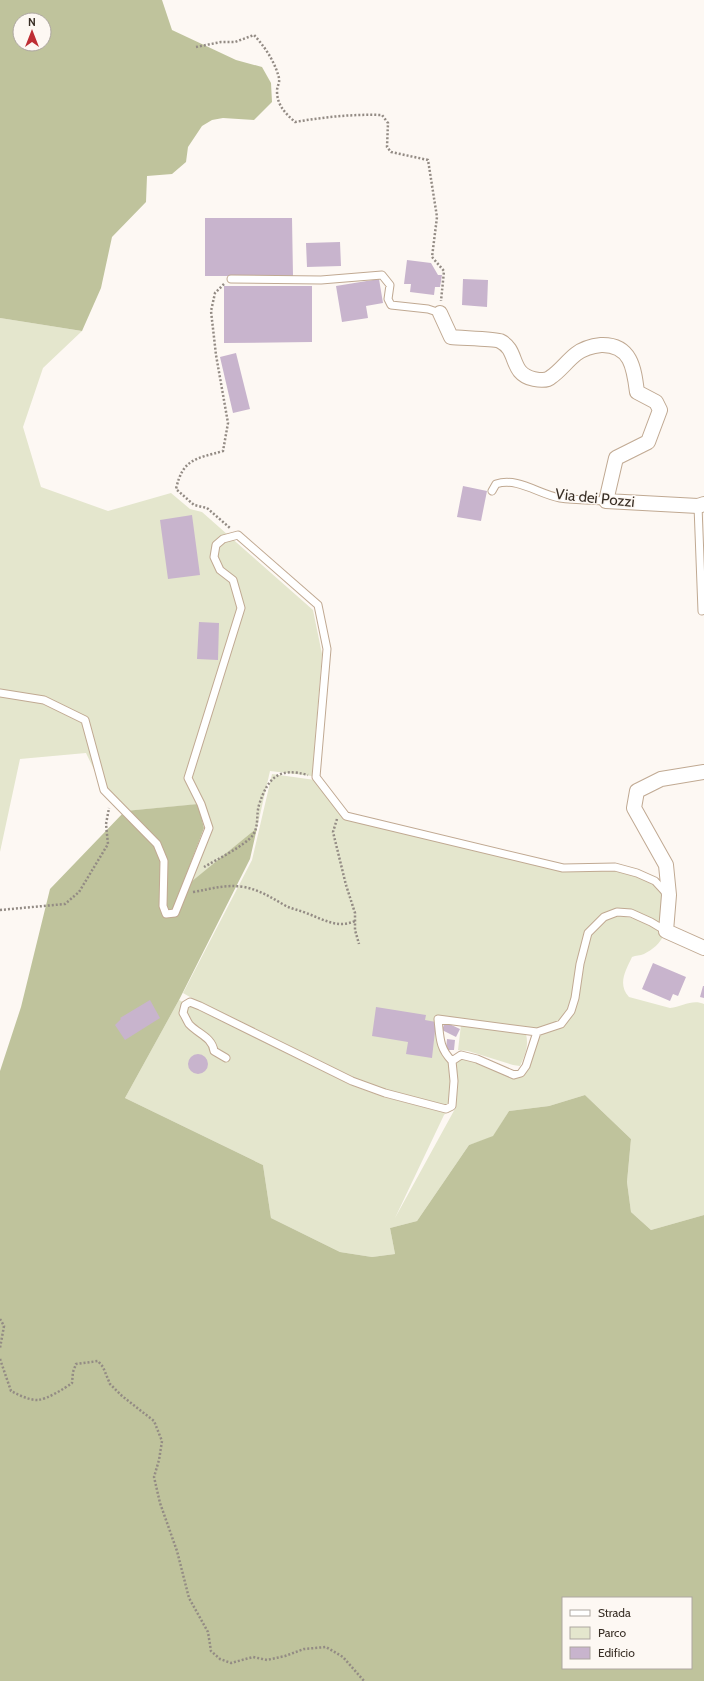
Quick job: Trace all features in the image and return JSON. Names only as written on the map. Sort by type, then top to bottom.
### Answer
[{"type":"street","points":[[440,313],[451,337],[498,340],[509,347],[515,366],[523,376],[536,380],[551,378],[576,354],[591,346],[611,345],[622,350],[630,360],[635,375],[637,392],[656,402],[660,410],[648,442],[616,458],[606,502]]},
{"type":"street","name":"Via dei Pozzi","points":[[606,502],[701,505]]},
{"type":"street","points":[[704,772],[661,779],[637,791],[634,808],[666,865],[669,895],[666,931],[704,948]]},
{"type":"lane","points":[[232,279],[321,280],[382,275],[390,285],[388,299],[391,306],[428,309],[440,313]]},
{"type":"lane","name":"Via dei Pozzi","points":[[492,490],[496,484],[504,481],[514,481],[560,498],[606,502]]},
{"type":"lane","points":[[701,505],[702,611]]},
{"type":"lane","points":[[0,693],[44,700],[86,720],[104,790],[157,844],[164,861],[163,906],[166,914],[175,913],[209,828],[201,804],[188,778],[241,608],[233,580],[220,570],[214,557],[216,545],[222,539],[238,535],[318,605],[327,649],[316,777],[346,816],[563,868],[615,867],[637,873],[655,881],[669,895]]},
{"type":"lane","points":[[226,1058],[214,1052],[213,1046],[209,1040],[190,1024],[183,1013],[185,1005],[190,1002],[200,1006],[352,1081],[385,1093],[446,1109],[452,1106],[454,1081],[452,1060],[444,1053],[440,1043],[438,1020],[538,1032],[561,1024],[571,1012],[575,998],[580,964],[588,933],[604,917],[617,912],[631,913],[666,931]]},
{"type":"lane","points":[[452,1060],[461,1055],[477,1059],[514,1075],[521,1073],[526,1066],[538,1032]]},
{"type":"path","points":[[196,47],[221,42],[234,42],[254,35],[263,45],[280,80],[277,90],[282,111],[295,122],[335,116],[382,115],[388,123],[387,147],[391,152],[428,160],[437,217],[432,257],[444,271],[440,313]]},
{"type":"path","points":[[232,279],[221,286],[215,293],[211,311],[216,355],[228,423],[223,451],[186,464],[179,474],[176,489],[194,505],[207,508],[238,535]]},
{"type":"path","points":[[188,881],[204,867],[245,842],[253,835],[258,821],[259,806],[272,779],[282,772],[297,772],[316,777]]},
{"type":"path","points":[[0,910],[65,904],[79,892],[108,844],[106,824],[108,807],[115,800]]},
{"type":"path","points":[[340,809],[334,832],[346,885],[355,913],[355,930],[359,944]]},
{"type":"path","points":[[184,893],[225,885],[245,888],[259,892],[287,907],[305,912],[331,924],[342,925],[355,921]]},
{"type":"path","points":[[0,1319],[4,1326],[0,1348]]},
{"type":"path","points":[[0,1359],[11,1391],[25,1398],[38,1400],[64,1390],[72,1383],[73,1372],[76,1364],[98,1361],[103,1367],[110,1384],[122,1396],[154,1421],[162,1441],[154,1477],[160,1503],[177,1551],[181,1573],[189,1598],[208,1632],[211,1651],[220,1659],[231,1663],[253,1658],[267,1660],[285,1656],[304,1649],[326,1647],[343,1658],[364,1681]]},
{"type":"green space","points":[[0,0],[162,0],[172,30],[236,60],[262,67],[271,83],[272,102],[254,120],[223,118],[212,120],[202,126],[188,147],[186,162],[172,174],[147,176],[146,202],[112,237],[101,288],[82,331],[0,318]]},
{"type":"green space","points":[[0,318],[82,331],[43,368],[23,427],[41,487],[108,511],[171,493],[190,509],[202,512],[313,610],[322,654],[312,776],[270,771],[257,828],[187,886],[209,828],[201,804],[125,811],[104,790],[86,753],[20,759],[0,852]]},
{"type":"green space","points":[[272,774],[315,780],[345,819],[562,871],[614,870],[636,875],[653,883],[666,896],[664,926],[616,909],[586,931],[573,997],[568,1010],[559,1022],[537,1029],[435,1016],[438,1043],[442,1055],[449,1062],[451,1081],[449,1104],[445,1106],[386,1090],[353,1079],[202,1004],[183,993],[252,860]]},
{"type":"green space","points":[[198,804],[204,828],[180,891],[257,828],[250,859],[179,1000],[125,1098],[263,1165],[271,1218],[340,1252],[372,1257],[395,1254],[390,1228],[417,1221],[469,1145],[493,1136],[509,1111],[549,1106],[585,1095],[631,1139],[627,1182],[631,1212],[651,1230],[704,1215],[704,1681],[0,1681],[0,1071],[21,1007],[50,889],[125,811]]},
{"type":"green space","points":[[617,916],[631,918],[642,922],[664,934],[656,946],[642,955],[632,957],[625,972],[623,982],[625,992],[629,997],[670,1008],[695,1002],[704,1004],[704,1215],[651,1230],[631,1212],[627,1182],[631,1139],[585,1095],[549,1106],[509,1111],[493,1137],[469,1145],[417,1221],[390,1228],[395,1254],[372,1257],[340,1252],[271,1218],[263,1165],[125,1098],[179,1000],[351,1085],[384,1097],[446,1113],[395,1218],[456,1107],[458,1081],[456,1062],[462,1059],[478,1063],[514,1079],[523,1076],[529,1067],[540,1035],[563,1027],[574,1013],[579,998],[584,965],[591,935],[606,920]]},
{"type":"green space","points":[[461,1025],[526,1034],[527,1046],[520,1066],[468,1051],[458,1050]]},
{"type":"building","points":[[205,218],[292,218],[293,276],[205,276]]},
{"type":"building","points":[[340,242],[341,266],[307,267],[306,243]]},
{"type":"building","points":[[407,260],[431,263],[438,275],[442,275],[440,287],[435,287],[434,295],[410,292],[411,284],[404,284]]},
{"type":"building","points":[[379,279],[383,303],[366,306],[368,318],[342,322],[336,286]]},
{"type":"building","points":[[463,279],[488,280],[487,307],[462,305]]},
{"type":"building","points":[[224,286],[312,286],[312,342],[224,343]]},
{"type":"building","points":[[236,353],[250,409],[233,413],[220,357]]},
{"type":"building","points":[[463,486],[487,491],[481,521],[457,517]]},
{"type":"building","points":[[192,515],[200,575],[168,579],[160,520]]},
{"type":"building","points":[[199,622],[219,623],[218,660],[197,659]]},
{"type":"building","points":[[653,963],[686,977],[678,996],[673,994],[670,1001],[642,989]]},
{"type":"building","points":[[704,986],[704,998],[700,997]]},
{"type":"building","points":[[150,1000],[160,1018],[125,1040],[115,1025],[121,1019],[120,1018]]},
{"type":"building","points":[[376,1007],[426,1015],[425,1020],[436,1022],[432,1058],[406,1054],[408,1042],[372,1036]]},
{"type":"building","points":[[445,1022],[460,1029],[456,1037],[442,1030]]},
{"type":"building","points":[[447,1039],[455,1040],[454,1050],[446,1050]]},
{"type":"building","points":[[198,1054],[205,1057],[208,1064],[205,1071],[198,1074],[191,1071],[188,1064],[191,1057]]}]
